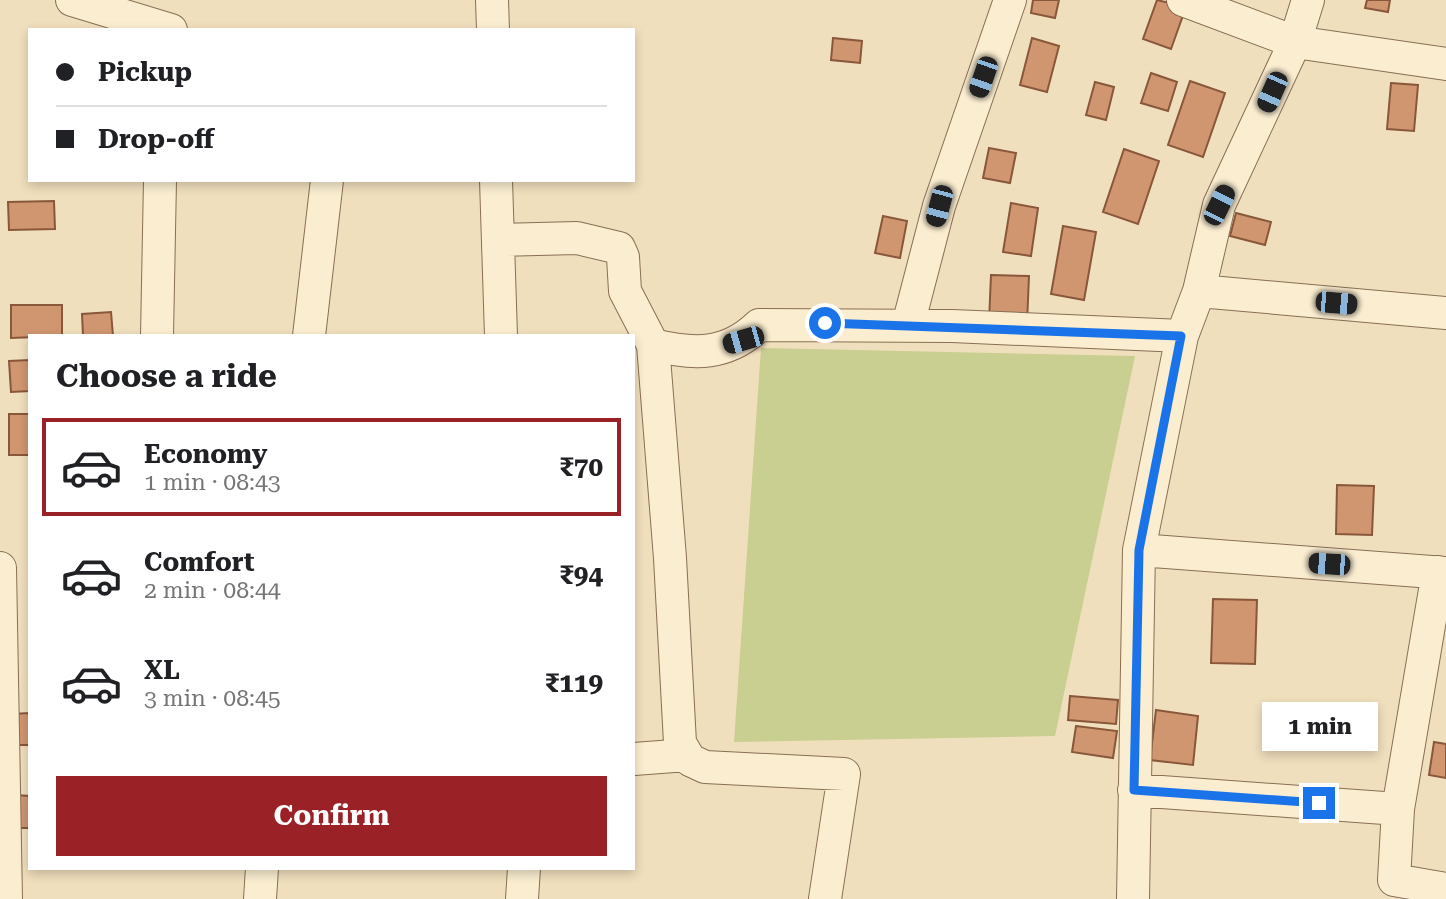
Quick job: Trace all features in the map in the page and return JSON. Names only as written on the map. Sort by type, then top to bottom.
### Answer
[{"type":"street","points":[[72,0],[163,28]]},
{"type":"street","points":[[492,0],[493,28]]},
{"type":"street","points":[[908,325],[939,206],[1010,0]]},
{"type":"street","points":[[1183,0],[1294,42],[1446,64]]},
{"type":"street","points":[[1133,899],[1139,550],[1181,336],[1199,291],[1219,205],[1294,42],[1308,0]]},
{"type":"street","points":[[157,334],[160,182]]},
{"type":"street","points":[[309,334],[327,182]]},
{"type":"street","points":[[496,182],[501,334]]},
{"type":"street","points":[[498,240],[577,238],[619,248],[623,257],[625,291],[653,345],[670,558],[680,743],[690,760],[705,767],[844,774],[825,899]]},
{"type":"street","points":[[1199,291],[1446,313]]},
{"type":"street","points":[[653,345],[689,354],[743,340],[759,325],[908,325],[1181,336]]},
{"type":"street","points":[[1139,550],[1442,573],[1398,809],[1394,880],[1446,889]]},
{"type":"street","points":[[0,568],[6,899]]},
{"type":"street","points":[[635,759],[687,755]]},
{"type":"street","points":[[1134,790],[1398,809]]},
{"type":"street","points":[[260,899],[262,870]]},
{"type":"street","points":[[522,899],[524,870]]},
{"type":"green space","points":[[761,348],[1135,356],[1055,736],[734,742]]},
{"type":"building","points":[[1033,0],[1059,0],[1055,18],[1031,13]]},
{"type":"building","points":[[1157,0],[1186,7],[1171,49],[1143,39]]},
{"type":"building","points":[[1367,0],[1390,0],[1388,12],[1365,8]]},
{"type":"building","points":[[833,38],[862,41],[860,63],[831,60]]},
{"type":"building","points":[[1032,38],[1059,46],[1047,92],[1020,85]]},
{"type":"building","points":[[1151,73],[1177,82],[1168,111],[1141,103]]},
{"type":"building","points":[[1190,81],[1225,93],[1203,157],[1168,145]]},
{"type":"building","points":[[1095,82],[1114,87],[1106,120],[1086,115]]},
{"type":"building","points":[[1391,83],[1418,85],[1414,131],[1387,129]]},
{"type":"building","points":[[989,148],[1016,153],[1010,183],[983,178]]},
{"type":"building","points":[[1124,149],[1159,161],[1138,224],[1103,212]]},
{"type":"building","points":[[54,201],[55,229],[9,230],[8,202]]},
{"type":"building","points":[[1011,203],[1038,208],[1031,256],[1003,252]]},
{"type":"building","points":[[1236,213],[1271,222],[1265,245],[1230,236]]},
{"type":"building","points":[[883,216],[907,221],[900,258],[875,253]]},
{"type":"building","points":[[1063,226],[1096,232],[1084,300],[1051,294]]},
{"type":"building","points":[[991,275],[1029,276],[1027,324],[989,322]]},
{"type":"building","points":[[11,305],[62,305],[62,334],[28,334],[28,337],[11,338]]},
{"type":"building","points":[[111,312],[113,334],[83,334],[82,314]]},
{"type":"building","points":[[28,360],[28,391],[11,392],[9,361]]},
{"type":"building","points":[[9,414],[28,414],[28,455],[9,455]]},
{"type":"building","points":[[1337,485],[1374,486],[1372,535],[1336,534]]},
{"type":"building","points":[[1213,599],[1257,600],[1255,664],[1211,663]]},
{"type":"building","points":[[1070,696],[1118,700],[1116,724],[1068,720]]},
{"type":"building","points":[[1156,710],[1198,716],[1193,765],[1150,760]]},
{"type":"building","points":[[28,713],[28,745],[11,745],[11,714]]},
{"type":"building","points":[[1076,726],[1117,731],[1113,758],[1072,752]]},
{"type":"building","points":[[1434,742],[1446,744],[1446,778],[1429,775]]},
{"type":"building","points":[[14,795],[28,796],[28,828],[14,828]]},
{"type":"route","points":[[825,323],[1181,336],[1139,550],[1134,790],[1319,803]]}]
